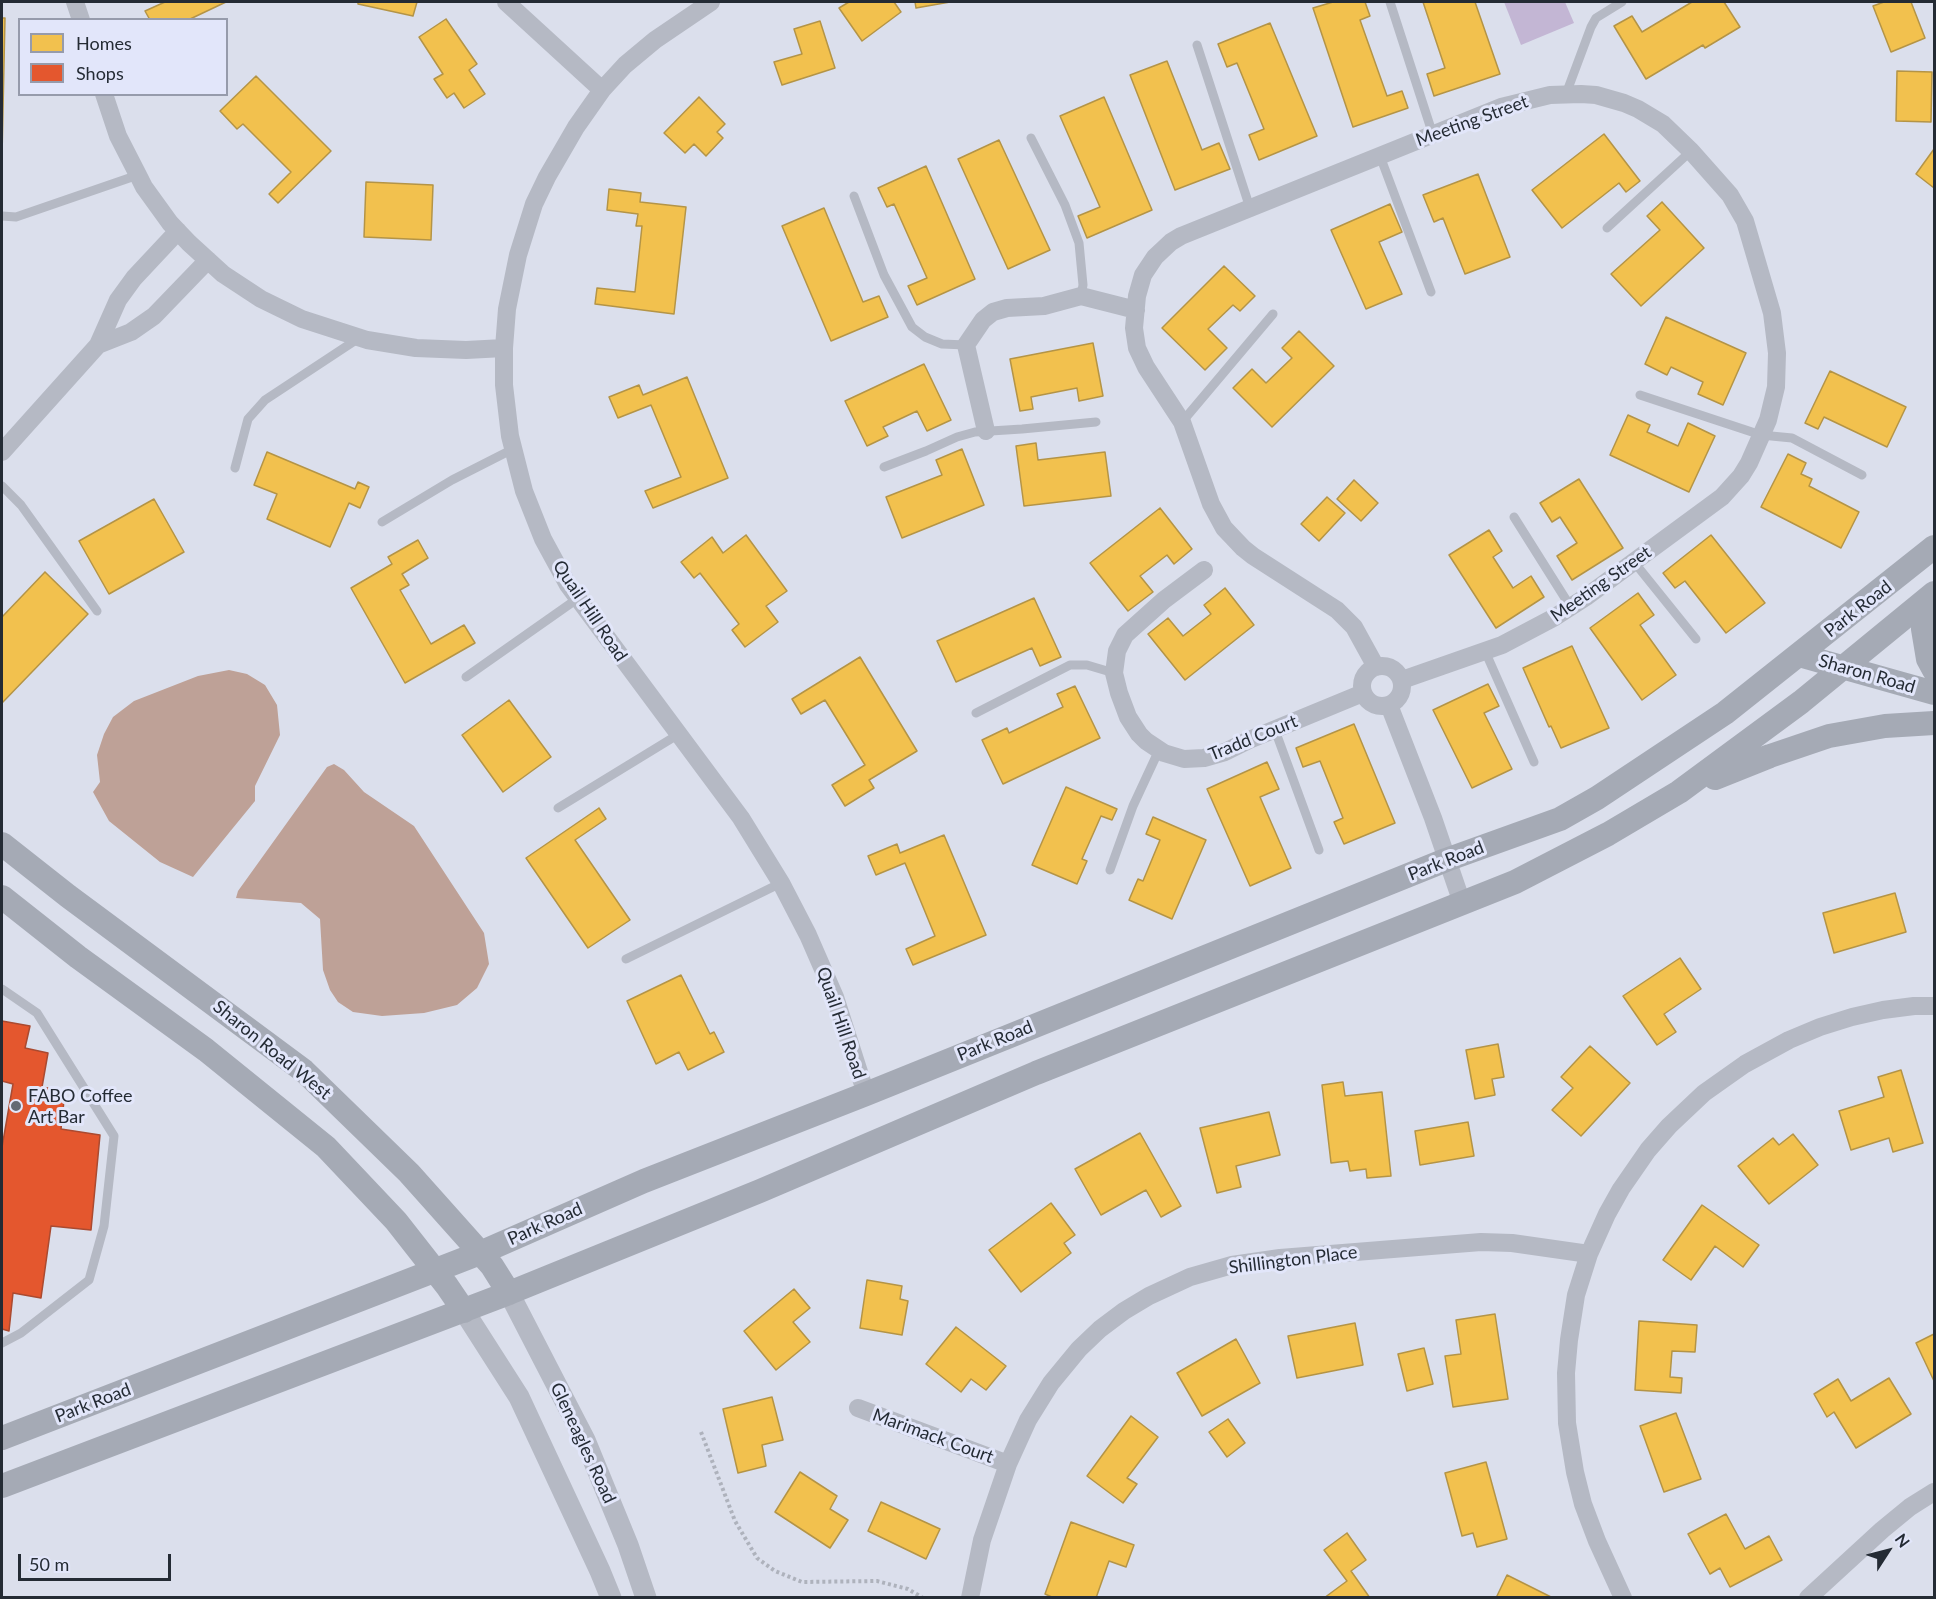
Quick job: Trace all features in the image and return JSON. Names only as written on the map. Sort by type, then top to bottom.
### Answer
[{"type":"main road","name":"Park Road","points":[[2,1438],[435,1271],[644,1181],[1446,860],[1560,819],[1597,798],[1725,713],[1935,547]]},
{"type":"main road","name":"Park Road","points":[[2,1486],[464,1311],[760,1191],[1036,1073],[1515,882],[1569,855],[1679,792],[1845,668],[1934,594]]},
{"type":"main road","points":[[1934,594],[1926,610],[1923,629],[1928,658],[1935,670]]},
{"type":"main road","name":"Sharon Road","points":[[1799,655],[1935,693]]},
{"type":"main road","points":[[1679,792],[1770,756],[1829,736],[1885,726],[1935,723]]},
{"type":"main road","name":"Sharon Road West","points":[[2,844],[68,896],[304,1071],[410,1173],[492,1266],[509,1293]]},
{"type":"main road","points":[[2,897],[78,957],[206,1050],[326,1147],[396,1221],[464,1311]]},
{"type":"street","points":[[75,2],[80,18]]},
{"type":"street","points":[[506,2],[602,90]]},
{"type":"street","name":"Quail Hill Road","points":[[711,2],[655,40],[625,65],[602,90],[576,127],[534,204],[518,255],[507,309],[504,385],[513,449],[524,491],[543,539],[577,599],[741,818],[781,883],[808,935],[835,997],[866,1094]]},
{"type":"street","name":"Meeting Street","points":[[1376,667],[1354,627],[1337,609],[1253,556],[1224,528],[1211,504],[1182,422],[1146,367],[1137,348],[1134,328],[1137,297],[1143,276],[1155,257],[1181,236],[1501,107],[1534,98],[1566,94],[1596,95],[1638,109],[1663,124],[1691,151],[1730,195],[1745,221],[1772,313],[1778,353],[1776,387],[1768,420],[1745,470],[1722,497],[1586,597],[1555,617],[1511,640],[1402,680]]},
{"type":"street","points":[[105,96],[118,136],[144,187],[178,231],[208,260],[223,274],[261,299],[302,320],[359,338],[416,348],[466,350],[504,348]]},
{"type":"street","points":[[2,452],[98,345],[123,292],[178,231]]},
{"type":"street","points":[[98,345],[131,332],[154,316],[208,260]]},
{"type":"street","points":[[986,431],[966,345],[984,320],[993,312],[1007,308],[1044,306],[1081,296],[1136,310]]},
{"type":"street","points":[[1114,673],[1117,651],[1125,635],[1164,600],[1204,570]]},
{"type":"street","points":[[1376,667],[1391,668],[1402,680],[1401,695],[1389,705],[1374,705],[1363,693],[1364,677],[1376,667]]},
{"type":"street","name":"Tradd Court","points":[[1114,673],[1128,717],[1139,734],[1159,750],[1184,759],[1204,758],[1225,752],[1363,693]]},
{"type":"street","points":[[1389,705],[1462,903]]},
{"type":"street","points":[[1623,1598],[1583,1504],[1567,1423],[1566,1373],[1569,1340],[1576,1295],[1595,1238],[1621,1189],[1648,1149],[1704,1093],[1745,1064],[1790,1040],[1852,1017],[1883,1010],[1935,1006]]},
{"type":"street","name":"Shillington Place","points":[[970,1598],[982,1540],[1008,1464],[1028,1420],[1051,1383],[1079,1349],[1100,1329],[1149,1296],[1190,1277],[1232,1265],[1280,1258],[1481,1242],[1512,1243],[1589,1254]]},
{"type":"street","name":"Gleneagles Road","points":[[509,1293],[585,1440],[628,1545],[646,1598]]},
{"type":"street","points":[[464,1311],[519,1396],[611,1598]]},
{"type":"street","name":"Marimack Court","points":[[858,1408],[1008,1464]]},
{"type":"street","points":[[1808,1598],[1882,1530],[1935,1492]]},
{"type":"lane","points":[[1390,2],[1433,135]]},
{"type":"lane","points":[[1566,94],[1596,18],[1622,2]]},
{"type":"lane","points":[[1197,45],[1250,208]]},
{"type":"lane","points":[[1031,138],[1065,205],[1079,243],[1083,285],[1081,296]]},
{"type":"lane","points":[[1607,228],[1691,151]]},
{"type":"lane","points":[[1380,156],[1431,292]]},
{"type":"lane","points":[[2,216],[16,217],[138,175]]},
{"type":"lane","points":[[854,196],[884,275],[912,327],[942,344],[966,345]]},
{"type":"lane","points":[[1182,422],[1273,314]]},
{"type":"lane","points":[[235,468],[248,419],[265,400],[359,338]]},
{"type":"lane","points":[[1640,395],[1761,435],[1792,438],[1862,475]]},
{"type":"lane","points":[[884,467],[957,437],[986,431],[1096,422]]},
{"type":"lane","points":[[381,522],[452,480],[513,449]]},
{"type":"lane","points":[[2,486],[21,506],[97,611]]},
{"type":"lane","points":[[1514,518],[1570,606]]},
{"type":"lane","points":[[1634,562],[1696,639]]},
{"type":"lane","points":[[466,677],[577,599]]},
{"type":"lane","points":[[1485,651],[1534,762]]},
{"type":"lane","points":[[976,713],[1070,665],[1087,665],[1114,673]]},
{"type":"lane","points":[[1275,730],[1319,850]]},
{"type":"lane","points":[[558,808],[679,734]]},
{"type":"lane","points":[[1110,870],[1133,806],[1159,750]]},
{"type":"lane","points":[[626,959],[781,883]]},
{"type":"lane","points":[[2,989],[37,1012],[114,1137],[104,1226],[89,1280],[21,1333],[2,1343]]},
{"type":"path","points":[[701,1432],[735,1521],[757,1558],[776,1571],[802,1582],[877,1581],[908,1589],[923,1598]]},
{"type":"shaded area","points":[[1504,2],[1565,2],[1574,23],[1521,45]]},
{"type":"shaded area","points":[[229,670],[247,674],[265,685],[277,705],[280,735],[255,786],[255,801],[193,877],[160,862],[109,821],[93,792],[100,782],[97,755],[113,717],[134,701],[198,676]]},
{"type":"shaded area","points":[[334,764],[344,770],[364,792],[414,826],[484,933],[489,964],[477,988],[457,1005],[424,1013],[382,1016],[353,1012],[338,1002],[330,990],[323,970],[320,919],[301,903],[236,898],[238,891],[327,767]]},
{"type":"building: Homes","points":[[165,2],[226,2],[192,18],[149,18],[145,11]]},
{"type":"building: Homes","points":[[358,2],[417,2],[413,16],[358,4]]},
{"type":"building: Homes","points":[[849,2],[894,2],[901,12],[862,41],[839,8]]},
{"type":"building: Homes","points":[[915,2],[950,2],[916,8]]},
{"type":"building: Homes","points":[[1333,2],[1365,2],[1370,16],[1360,20],[1387,96],[1402,91],[1408,108],[1353,127],[1313,8]]},
{"type":"building: Homes","points":[[1423,2],[1475,2],[1500,74],[1434,96],[1427,74],[1445,68]]},
{"type":"building: Homes","points":[[1692,2],[1724,2],[1740,27],[1705,48],[1703,45],[1646,79],[1614,26],[1632,16],[1642,32]]},
{"type":"building: Homes","points":[[1884,2],[1911,2],[1925,38],[1891,52],[1873,6]]},
{"type":"building: Homes","points":[[2,18],[5,18],[2,156]]},
{"type":"building: Homes","points":[[446,19],[477,64],[469,70],[485,94],[464,108],[454,93],[447,98],[434,79],[443,74],[419,37]]},
{"type":"building: Homes","points":[[820,21],[835,68],[782,85],[774,62],[802,54],[794,29]]},
{"type":"building: Homes","points":[[1270,23],[1317,136],[1259,160],[1249,135],[1264,129],[1237,63],[1227,67],[1218,44]]},
{"type":"building: Homes","points":[[1167,61],[1202,150],[1219,143],[1230,169],[1175,190],[1130,75]]},
{"type":"building: Homes","points":[[1897,71],[1932,72],[1931,122],[1896,121]]},
{"type":"building: Homes","points":[[256,76],[331,151],[278,203],[269,194],[291,172],[243,124],[237,129],[220,111]]},
{"type":"building: Homes","points":[[699,97],[725,124],[717,132],[723,138],[706,156],[694,144],[685,153],[664,133]]},
{"type":"building: Homes","points":[[1104,97],[1152,210],[1087,238],[1078,216],[1100,207],[1060,116]]},
{"type":"building: Homes","points":[[1604,134],[1640,181],[1626,192],[1619,183],[1562,228],[1532,190]]},
{"type":"building: Homes","points":[[999,140],[1050,250],[1008,269],[958,159]]},
{"type":"building: Homes","points":[[1934,149],[1934,188],[1916,174]]},
{"type":"building: Homes","points":[[926,166],[975,279],[917,305],[908,286],[927,278],[894,204],[887,207],[878,188]]},
{"type":"building: Homes","points":[[1478,174],[1510,257],[1465,274],[1443,218],[1434,222],[1423,195]]},
{"type":"building: Homes","points":[[366,182],[433,185],[431,240],[364,237]]},
{"type":"building: Homes","points":[[609,189],[641,193],[640,202],[686,207],[674,314],[595,304],[597,288],[635,292],[642,226],[636,226],[638,214],[607,210]]},
{"type":"building: Homes","points":[[1662,202],[1704,248],[1641,306],[1611,274],[1660,230],[1647,216]]},
{"type":"building: Homes","points":[[1390,204],[1402,232],[1379,242],[1402,294],[1366,309],[1331,230]]},
{"type":"building: Homes","points":[[824,208],[863,302],[879,296],[888,317],[831,341],[782,226]]},
{"type":"building: Homes","points":[[1224,266],[1255,296],[1240,311],[1233,305],[1208,329],[1227,348],[1205,370],[1162,328]]},
{"type":"building: Homes","points":[[1666,317],[1746,353],[1723,405],[1698,394],[1703,382],[1671,367],[1667,375],[1645,364]]},
{"type":"building: Homes","points":[[1299,331],[1334,366],[1272,427],[1233,388],[1252,369],[1266,383],[1292,358],[1282,348]]},
{"type":"building: Homes","points":[[1093,343],[1103,396],[1079,401],[1077,388],[1031,397],[1033,409],[1020,411],[1010,359]]},
{"type":"building: Homes","points":[[924,364],[951,420],[927,431],[917,411],[883,427],[888,436],[867,446],[845,401]]},
{"type":"building: Homes","points":[[1830,371],[1906,407],[1887,447],[1824,417],[1818,429],[1805,423]]},
{"type":"building: Homes","points":[[687,377],[728,478],[653,508],[645,491],[681,477],[651,405],[618,418],[609,397],[639,385],[643,395]]},
{"type":"building: Homes","points":[[1628,415],[1650,425],[1647,432],[1678,446],[1688,423],[1715,436],[1689,492],[1610,455]]},
{"type":"building: Homes","points":[[1036,443],[1038,460],[1105,452],[1111,496],[1024,506],[1016,446]]},
{"type":"building: Homes","points":[[962,449],[984,505],[902,538],[886,497],[942,475],[936,460]]},
{"type":"building: Homes","points":[[267,452],[355,489],[358,482],[369,487],[360,508],[349,503],[330,547],[267,519],[277,494],[254,485]]},
{"type":"building: Homes","points":[[1788,454],[1806,463],[1801,474],[1812,479],[1809,486],[1859,512],[1841,548],[1761,507]]},
{"type":"building: Homes","points":[[1579,479],[1623,548],[1572,580],[1557,556],[1577,543],[1560,517],[1552,522],[1540,503]]},
{"type":"building: Homes","points":[[1354,480],[1378,503],[1361,521],[1337,499]]},
{"type":"building: Homes","points":[[1327,497],[1345,513],[1319,541],[1301,524]]},
{"type":"building: Homes","points":[[154,499],[184,552],[109,594],[79,541]]},
{"type":"building: Homes","points":[[1160,508],[1192,549],[1174,564],[1167,555],[1140,576],[1153,592],[1128,611],[1090,563]]},
{"type":"building: Homes","points":[[1489,530],[1502,551],[1493,557],[1513,588],[1531,576],[1544,597],[1496,628],[1449,555]]},
{"type":"building: Homes","points":[[746,535],[787,591],[766,606],[778,622],[745,647],[732,630],[739,624],[700,573],[694,578],[681,562],[712,537],[723,553]]},
{"type":"building: Homes","points":[[1711,535],[1765,603],[1726,633],[1685,581],[1675,588],[1663,573]]},
{"type":"building: Homes","points":[[418,540],[428,558],[402,574],[409,585],[400,590],[431,644],[464,625],[475,643],[405,683],[351,588],[392,564],[388,557]]},
{"type":"building: Homes","points":[[45,572],[88,614],[2,703],[2,617]]},
{"type":"building: Homes","points":[[1225,588],[1254,625],[1185,680],[1148,634],[1168,618],[1183,636],[1211,614],[1204,605]]},
{"type":"building: Homes","points":[[1638,593],[1654,615],[1640,625],[1676,675],[1642,700],[1590,628]]},
{"type":"building: Homes","points":[[1034,598],[1061,657],[1040,666],[1032,648],[956,682],[937,641]]},
{"type":"building: Homes","points":[[1572,646],[1609,728],[1561,748],[1551,726],[1549,727],[1523,668]]},
{"type":"building: Homes","points":[[860,657],[917,751],[869,780],[874,788],[845,806],[832,785],[865,765],[825,700],[801,714],[792,699]]},
{"type":"building: Homes","points":[[1488,684],[1499,706],[1484,713],[1512,769],[1472,788],[1433,710]]},
{"type":"building: Homes","points":[[1075,686],[1100,738],[1003,784],[982,740],[1007,728],[1009,733],[1063,707],[1057,694]]},
{"type":"building: Homes","points":[[509,700],[551,757],[503,792],[462,735]]},
{"type":"building: Homes","points":[[1354,724],[1395,823],[1344,844],[1334,822],[1343,818],[1320,761],[1303,767],[1296,748]]},
{"type":"building: Homes","points":[[1267,762],[1279,789],[1260,797],[1291,868],[1250,886],[1207,789]]},
{"type":"building: Homes","points":[[1066,787],[1117,809],[1112,820],[1101,816],[1082,859],[1087,861],[1077,884],[1032,865]]},
{"type":"building: Homes","points":[[599,808],[606,819],[575,840],[630,920],[588,948],[526,858]]},
{"type":"building: Homes","points":[[1153,817],[1206,840],[1172,919],[1129,900],[1138,879],[1143,881],[1160,840],[1146,834]]},
{"type":"building: Homes","points":[[944,835],[986,935],[913,965],[906,949],[935,936],[905,863],[876,875],[868,856],[897,844],[900,853]]},
{"type":"building: Homes","points":[[1895,893],[1906,932],[1834,953],[1823,913]]},
{"type":"building: Homes","points":[[1680,958],[1701,989],[1664,1014],[1676,1032],[1657,1045],[1623,996]]},
{"type":"building: Homes","points":[[681,975],[710,1034],[714,1032],[724,1052],[688,1070],[679,1052],[656,1064],[627,1001]]},
{"type":"building: Homes","points":[[1498,1044],[1504,1077],[1492,1079],[1495,1095],[1475,1099],[1466,1050]]},
{"type":"building: Homes","points":[[1590,1046],[1630,1083],[1581,1136],[1552,1110],[1573,1088],[1561,1077]]},
{"type":"building: Homes","points":[[1901,1070],[1923,1143],[1893,1152],[1889,1138],[1851,1150],[1839,1111],[1884,1097],[1878,1077]]},
{"type":"building: Homes","points":[[1343,1082],[1345,1096],[1382,1092],[1391,1176],[1367,1178],[1366,1169],[1350,1171],[1348,1161],[1331,1163],[1322,1085]]},
{"type":"building: Homes","points":[[1269,1112],[1280,1155],[1236,1166],[1241,1187],[1217,1193],[1200,1128]]},
{"type":"building: Homes","points":[[1468,1122],[1474,1156],[1420,1165],[1415,1131]]},
{"type":"building: Homes","points":[[1140,1133],[1181,1206],[1161,1217],[1146,1190],[1101,1215],[1075,1169]]},
{"type":"building: Homes","points":[[1793,1134],[1818,1165],[1769,1204],[1738,1166],[1773,1138],[1779,1145]]},
{"type":"building: Homes","points":[[1051,1203],[1075,1235],[1064,1243],[1071,1253],[1021,1292],[989,1250]]},
{"type":"building: Homes","points":[[1702,1205],[1759,1245],[1743,1267],[1715,1246],[1691,1280],[1663,1260]]},
{"type":"building: Homes","points":[[867,1280],[902,1286],[900,1299],[908,1301],[902,1335],[860,1328]]},
{"type":"building: Homes","points":[[794,1289],[810,1308],[793,1322],[810,1342],[776,1370],[744,1331]]},
{"type":"building: Homes","points":[[1495,1314],[1508,1399],[1453,1407],[1445,1356],[1461,1354],[1456,1320]]},
{"type":"building: Homes","points":[[1639,1321],[1697,1325],[1695,1352],[1672,1351],[1670,1377],[1682,1378],[1681,1393],[1635,1390]]},
{"type":"building: Homes","points":[[1355,1323],[1363,1365],[1297,1378],[1288,1336]]},
{"type":"building: Homes","points":[[956,1327],[1006,1366],[986,1390],[971,1379],[961,1392],[926,1364]]},
{"type":"building: Homes","points":[[1934,1334],[1934,1381],[1916,1343]]},
{"type":"building: Homes","points":[[1236,1339],[1260,1383],[1202,1416],[1177,1373]]},
{"type":"building: Homes","points":[[1424,1348],[1433,1384],[1407,1391],[1398,1354]]},
{"type":"building: Homes","points":[[1889,1378],[1911,1414],[1856,1448],[1834,1412],[1827,1417],[1814,1394],[1838,1379],[1851,1401]]},
{"type":"building: Homes","points":[[772,1397],[783,1440],[762,1445],[766,1466],[738,1473],[723,1409]]},
{"type":"building: Homes","points":[[1676,1413],[1701,1479],[1664,1492],[1640,1426]]},
{"type":"building: Homes","points":[[1131,1416],[1158,1437],[1127,1478],[1137,1484],[1123,1503],[1087,1476]]},
{"type":"building: Homes","points":[[1228,1419],[1245,1443],[1227,1457],[1209,1432]]},
{"type":"building: Homes","points":[[1486,1462],[1507,1539],[1477,1547],[1473,1533],[1462,1536],[1445,1473]]},
{"type":"building: Homes","points":[[800,1472],[837,1496],[830,1509],[848,1520],[830,1548],[775,1512]]},
{"type":"building: Homes","points":[[881,1502],[940,1529],[926,1559],[868,1531]]},
{"type":"building: Homes","points":[[1726,1514],[1745,1549],[1769,1536],[1782,1560],[1730,1587],[1720,1568],[1710,1574],[1688,1534]]},
{"type":"building: Homes","points":[[1071,1522],[1134,1545],[1126,1567],[1109,1561],[1096,1598],[1054,1598],[1045,1594]]},
{"type":"building: Homes","points":[[1347,1533],[1366,1560],[1351,1571],[1370,1598],[1324,1598],[1347,1581],[1324,1550]]},
{"type":"building: Homes","points":[[1507,1575],[1553,1598],[1496,1598]]},
{"type":"building: Shops","points":[[2,1021],[30,1026],[25,1048],[48,1053],[42,1087],[65,1091],[61,1129],[100,1135],[91,1230],[51,1226],[41,1298],[13,1293],[9,1331],[2,1329],[2,1147],[13,1084],[2,1081]]},
{"type":"place","name":"FABO Coffee Art Bar","points":[[16,1106]]}]
